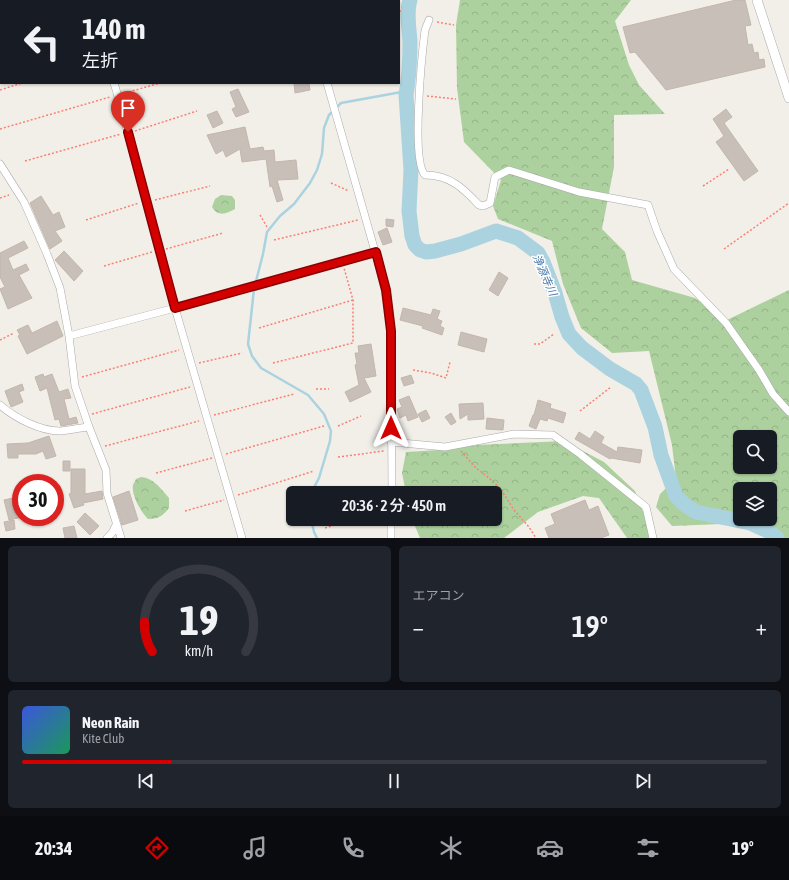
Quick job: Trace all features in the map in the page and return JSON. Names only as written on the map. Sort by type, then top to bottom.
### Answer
[{"type":"street","points":[[757,0],[789,98]]},
{"type":"street","points":[[429,20],[425,30],[419,96],[419,147],[422,172],[425,175],[436,175],[453,181],[479,205],[483,206],[490,203],[495,177],[509,170],[579,192],[648,205],[657,231],[674,269],[726,324],[759,370],[773,394],[789,412]]},
{"type":"street","points":[[114,84],[175,308],[242,538]]},
{"type":"street","points":[[327,84],[386,290],[391,331],[392,486]]},
{"type":"street","points":[[0,164],[24,202],[60,288],[69,336],[75,386],[106,470],[108,493],[121,538]]},
{"type":"street","points":[[69,336],[376,252]]},
{"type":"street","points":[[0,405],[7,411],[43,429],[60,431],[89,427]]},
{"type":"street","points":[[391,442],[445,447],[514,434],[553,435],[580,454],[646,507],[653,538]]},
{"type":"street","points":[[107,538],[112,534],[116,525]]},
{"type":"street","points":[[391,526],[391,538]]},
{"type":"path","points":[[429,20],[454,24]]},
{"type":"path","points":[[0,90],[19,84]]},
{"type":"path","points":[[123,94],[157,84]]},
{"type":"path","points":[[419,96],[456,99]]},
{"type":"path","points":[[0,129],[112,97]]},
{"type":"path","points":[[134,132],[197,111]]},
{"type":"path","points":[[25,162],[122,134]]},
{"type":"path","points":[[702,186],[729,169]]},
{"type":"path","points":[[331,183],[351,192]]},
{"type":"path","points":[[153,200],[210,186]]},
{"type":"path","points":[[0,198],[14,193]]},
{"type":"path","points":[[86,220],[140,203]]},
{"type":"path","points":[[724,249],[789,203]]},
{"type":"path","points":[[260,215],[267,227]]},
{"type":"path","points":[[274,240],[359,220]]},
{"type":"path","points":[[166,249],[222,233]]},
{"type":"path","points":[[104,266],[154,251]]},
{"type":"path","points":[[273,363],[352,343],[353,300],[344,266]]},
{"type":"path","points":[[259,328],[353,300]]},
{"type":"path","points":[[0,340],[14,333]]},
{"type":"path","points":[[534,344],[540,344],[554,334]]},
{"type":"path","points":[[78,378],[181,349]]},
{"type":"path","points":[[197,364],[242,353]]},
{"type":"path","points":[[414,370],[432,372],[446,378],[450,362]]},
{"type":"path","points":[[90,415],[192,386]]},
{"type":"path","points":[[580,410],[611,388]]},
{"type":"path","points":[[316,389],[329,389]]},
{"type":"path","points":[[212,415],[294,394]]},
{"type":"path","points":[[338,426],[361,416]]},
{"type":"path","points":[[103,447],[202,420]]},
{"type":"path","points":[[224,455],[324,426]]},
{"type":"path","points":[[456,445],[476,468],[500,488],[514,510],[529,527],[536,538]]},
{"type":"path","points":[[338,457],[385,451]]},
{"type":"path","points":[[156,473],[213,458]]},
{"type":"path","points":[[236,496],[314,471]]},
{"type":"path","points":[[185,511],[225,500]]},
{"type":"path","points":[[325,528],[331,526]]},
{"type":"green space","points":[[460,0],[631,0],[615,21],[629,65],[639,85],[665,114],[614,115],[614,167],[602,229],[625,252],[632,280],[695,298],[727,320],[789,290],[789,538],[782,538],[754,526],[777,526],[777,482],[733,482],[733,524],[672,526],[656,507],[660,494],[676,479],[672,445],[649,351],[612,353],[581,328],[563,284],[552,241],[498,219],[493,206],[501,180],[464,142],[457,88],[456,25]]},
{"type":"green space","points":[[221,195],[232,196],[235,200],[235,209],[222,214],[214,210],[212,207],[215,199]]},
{"type":"green space","points":[[564,441],[604,462],[635,491],[652,535],[658,538],[627,538],[599,498],[583,496],[538,512],[504,538],[420,538],[415,526],[502,526],[502,486],[405,486],[402,473],[406,452],[439,450],[477,445]]},
{"type":"green space","points":[[141,477],[150,479],[169,498],[169,508],[165,513],[157,518],[148,519],[142,512],[135,498],[133,485],[136,479]]},
{"type":"building","points":[[736,0],[745,0],[751,25],[745,26],[748,45],[752,44],[754,53],[758,52],[759,60],[764,59],[765,67],[666,90],[635,52],[630,53],[623,27]]},
{"type":"building","points":[[294,84],[309,84],[310,90],[295,93]]},
{"type":"building","points":[[238,89],[249,112],[236,117],[232,109],[236,107],[230,92]]},
{"type":"building","points":[[726,109],[732,117],[724,123],[758,171],[744,181],[716,142],[724,136],[713,119]]},
{"type":"building","points":[[217,111],[223,123],[213,128],[207,115]]},
{"type":"building","points":[[245,127],[250,149],[263,147],[264,151],[274,150],[275,162],[296,160],[298,179],[277,180],[283,200],[277,202],[272,186],[270,187],[266,159],[242,162],[240,149],[226,157],[223,150],[216,154],[207,135]]},
{"type":"building","points":[[41,196],[53,215],[59,212],[65,227],[55,231],[62,241],[50,249],[30,203]]},
{"type":"building","points":[[386,219],[394,220],[393,227],[386,226]]},
{"type":"building","points":[[387,228],[392,242],[383,245],[378,232]]},
{"type":"building","points":[[24,241],[28,248],[8,258],[13,270],[26,264],[29,270],[19,275],[32,298],[8,309],[0,289],[5,287],[0,277],[0,253]]},
{"type":"building","points":[[64,251],[83,271],[74,281],[55,260]]},
{"type":"building","points":[[499,272],[508,278],[498,296],[489,290]]},
{"type":"building","points":[[403,308],[431,315],[433,309],[440,311],[437,319],[442,321],[440,326],[444,328],[442,335],[422,328],[423,326],[400,320]]},
{"type":"building","points":[[57,321],[63,336],[27,354],[18,336],[20,335],[17,330],[28,325],[32,333]]},
{"type":"building","points":[[461,332],[487,339],[484,352],[458,345]]},
{"type":"building","points":[[371,344],[376,376],[364,378],[371,392],[350,402],[345,392],[359,385],[355,365],[357,364],[355,353],[359,353],[358,346]]},
{"type":"building","points":[[43,374],[44,377],[52,374],[59,392],[68,389],[71,398],[64,399],[69,419],[76,417],[78,423],[61,426],[59,419],[55,420],[47,388],[40,391],[35,377]]},
{"type":"building","points":[[411,375],[414,383],[404,386],[401,378]]},
{"type":"building","points":[[22,384],[24,390],[19,392],[23,402],[11,407],[5,391]]},
{"type":"building","points":[[409,396],[418,417],[408,421],[406,415],[400,418],[397,409],[402,407],[399,400]]},
{"type":"building","points":[[538,400],[551,404],[550,408],[566,413],[563,423],[548,418],[547,421],[540,419],[536,429],[529,426]]},
{"type":"building","points":[[483,403],[484,419],[468,420],[468,414],[460,419],[459,404]]},
{"type":"building","points":[[426,410],[430,418],[422,422],[418,414]]},
{"type":"building","points":[[451,413],[456,422],[451,425],[445,417]]},
{"type":"building","points":[[487,418],[504,420],[503,430],[486,429]]},
{"type":"building","points":[[595,431],[604,437],[601,443],[617,452],[618,447],[642,450],[640,463],[610,459],[575,439],[579,432],[590,439]]},
{"type":"building","points":[[49,436],[56,456],[46,459],[43,451],[36,454],[18,454],[18,458],[8,458],[7,444],[28,443]]},
{"type":"building","points":[[63,461],[70,461],[70,471],[63,471]]},
{"type":"building","points":[[71,469],[85,469],[85,494],[102,491],[103,499],[83,503],[84,505],[74,508],[69,494],[71,493]]},
{"type":"building","points":[[129,491],[138,520],[122,525],[113,497]]},
{"type":"building","points":[[12,498],[12,519],[9,520],[4,500]]},
{"type":"building","points":[[585,500],[589,510],[598,506],[609,535],[601,538],[549,538],[545,528],[555,524],[551,514]]},
{"type":"building","points":[[85,513],[99,526],[90,535],[77,522]]},
{"type":"building","points":[[12,520],[12,526],[15,526],[15,529],[6,531],[4,522]]},
{"type":"building","points":[[74,526],[77,538],[65,538],[63,528]]},
{"type":"waterway","name":"浄源寺川","points":[[410,0],[408,15],[410,62],[406,95],[411,170],[409,211],[412,236],[415,245],[420,250],[426,252],[435,251],[461,244],[496,231],[518,238],[538,253],[555,293],[569,334],[582,348],[610,369],[636,384],[641,390],[655,427],[661,455],[676,496],[684,504],[696,512],[750,523],[768,531],[777,538]]},
{"type":"waterway","points":[[315,486],[319,478],[330,441],[331,431],[324,414],[308,395],[261,368],[252,356],[248,344],[254,289],[267,232],[280,216],[294,204],[310,183],[317,170],[322,154],[324,128],[329,115],[341,103],[407,91]]},
{"type":"waterway","points":[[313,526],[317,538]]},
{"type":"route","points":[[128,132],[175,308],[376,252],[386,290],[391,331],[391,428]]}]
